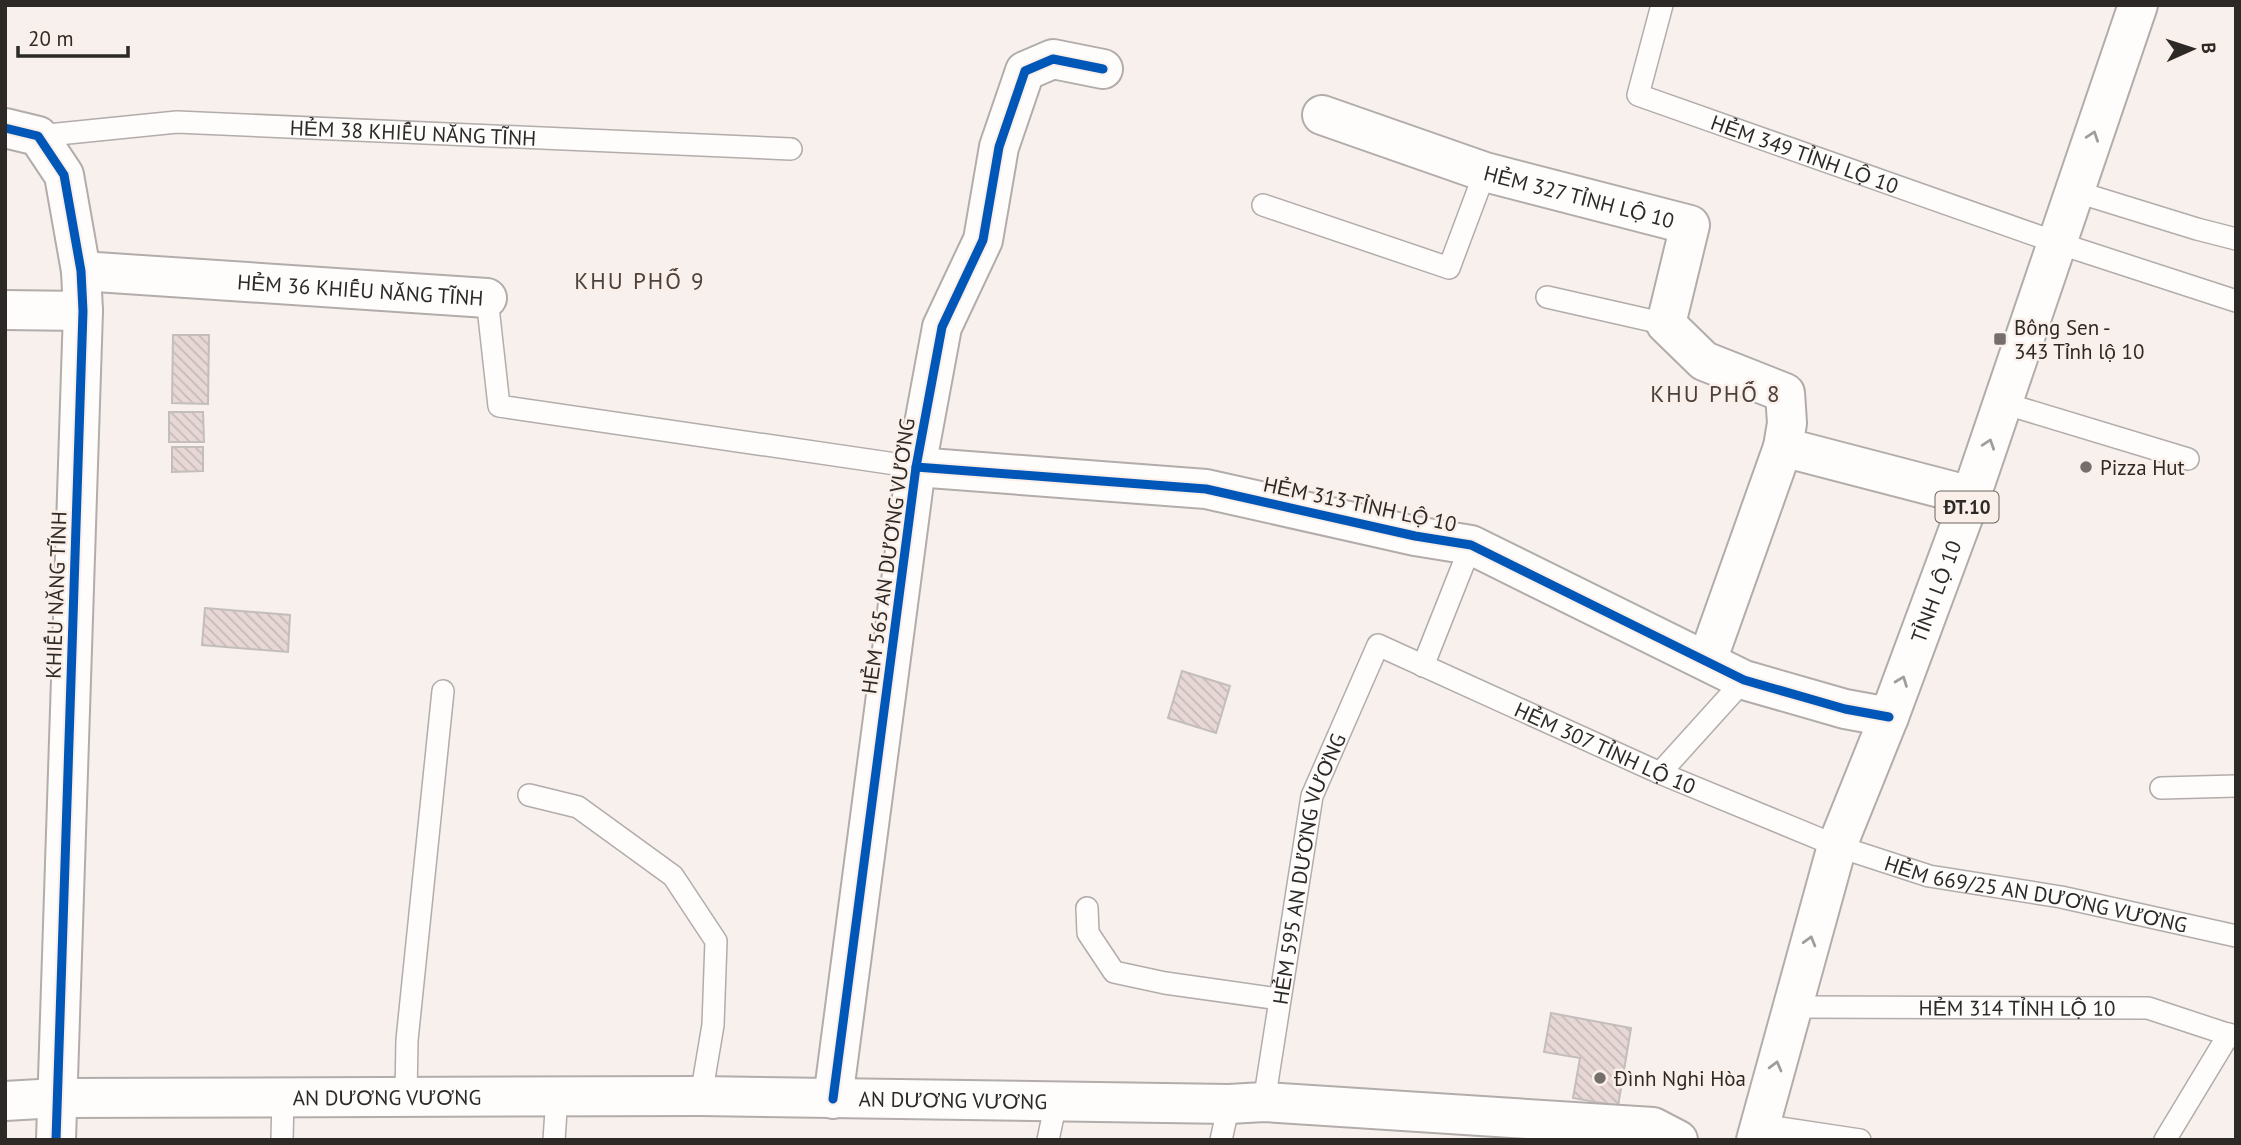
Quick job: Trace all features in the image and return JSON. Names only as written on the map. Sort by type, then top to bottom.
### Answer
[{"type":"street","name":"TỈNH LỘ 10","points":[[1758,1133],[1837,846],[1972,496],[2138,5]]},
{"type":"street","name":"HẺM 565 AN DƯƠNG VƯƠNG","points":[[833,1099],[916,467],[942,327],[983,240],[999,147],[1025,71],[1053,59],[1103,69]]},
{"type":"street","name":"HẺM 327 TỈNH LỘ 10","points":[[1322,115],[1485,173],[1690,225],[1666,324]]},
{"type":"street","name":"KHIẾU NĂNG TĨNH","points":[[22,132],[64,175],[81,271],[83,311],[56,1140]]},
{"type":"street","name":"HẺM 36 KHIẾU NĂNG TĨNH","points":[[81,271],[487,298]]},
{"type":"street","points":[[5,310],[83,311]]},
{"type":"street","points":[[1666,324],[1704,361],[1785,393],[1787,423],[1783,447],[1707,661]]},
{"type":"street","points":[[1783,447],[1972,496]]},
{"type":"street","name":"HẺM 313 TỈNH LỘ 10","points":[[916,467],[1206,489],[1415,536],[1471,545],[1744,680],[1845,709],[1889,717]]},
{"type":"street","name":"AN DƯƠNG VƯƠNG","points":[[5,1101],[57,1098],[406,1096],[863,1097],[1056,1102],[1238,1115],[1516,1129],[1653,1127],[1678,1140]]},
{"type":"lane","name":"HẺM 349 TỈNH LỘ 10","points":[[1662,5],[1638,95],[2058,243]]},
{"type":"lane","name":"HẺM 38 KHIẾU NĂNG TĨNH","points":[[22,132],[213,122],[791,149]]},
{"type":"lane","points":[[1263,205],[1449,268],[1485,173]]},
{"type":"lane","points":[[2074,191],[2236,239]]},
{"type":"lane","points":[[2058,243],[2236,302]]},
{"type":"lane","points":[[1547,297],[1666,324]]},
{"type":"lane","name":"HẺM 36 KHIẾU NĂNG TĨNH","points":[[487,298],[499,406],[916,467]]},
{"type":"lane","points":[[2003,403],[2188,459]]},
{"type":"lane","points":[[1423,666],[1471,545]]},
{"type":"lane","name":"HẺM 307 TỈNH LỘ 10","points":[[1378,645],[1660,774],[1837,846]]},
{"type":"lane","name":"HẺM 595 AN DƯƠNG VƯƠNG","points":[[1238,1115],[1279,999],[1312,796],[1378,645]]},
{"type":"lane","points":[[1660,774],[1744,680]]},
{"type":"lane","points":[[406,1096],[407,1040],[443,691]]},
{"type":"lane","points":[[2161,788],[2236,786]]},
{"type":"lane","points":[[529,795],[578,807],[673,876],[716,941],[713,1025],[701,1096]]},
{"type":"lane","name":"HẺM 669/25 AN DƯƠNG VƯƠNG","points":[[1837,846],[1928,876],[2061,897],[2236,936]]},
{"type":"lane","points":[[1087,908],[1088,933],[1114,972],[1165,984],[1279,999]]},
{"type":"lane","name":"HẺM 314 TỈNH LỘ 10","points":[[1791,1007],[2148,1008],[2232,1036]]},
{"type":"lane","points":[[2165,1140],[2232,1036]]},
{"type":"lane","points":[[555,1140],[557,1096]]},
{"type":"lane","points":[[282,1140],[283,1097]]},
{"type":"lane","points":[[1048,1140],[1056,1102]]},
{"type":"lane","points":[[1758,1133],[1860,1140]]},
{"type":"building","points":[[173,335],[209,335],[208,404],[172,403]]},
{"type":"building","points":[[169,412],[203,412],[204,442],[169,442]]},
{"type":"building","points":[[172,447],[203,447],[203,471],[172,472]]},
{"type":"building","points":[[205,608],[290,615],[288,652],[202,645]]},
{"type":"building","points":[[1182,671],[1230,686],[1216,733],[1168,718]]},
{"type":"building","name":"Đình Nghi Hòa","points":[[1551,1013],[1631,1028],[1618,1106],[1573,1098],[1580,1058],[1544,1052]]},
{"type":"cycle path","points":[[833,1099],[916,467],[942,327],[983,240],[999,147],[1025,71],[1053,59],[1103,69]]},
{"type":"cycle path","points":[[5,128],[38,136],[64,175],[81,271],[83,311],[56,1140]]},
{"type":"cycle path","points":[[916,467],[1206,489],[1415,536],[1471,545],[1744,680],[1845,709],[1889,717]]},
{"type":"place","name":"Bông Sen - 343 Tỉnh lộ 10","points":[[2000,339]]},
{"type":"place","name":"Pizza Hut","points":[[2086,467]]},
{"type":"place","name":"Đình Nghi Hòa","points":[[1600,1078]]},
{"type":"district","name":"KHU PHỐ 9","points":[[640,280]]},
{"type":"district","name":"KHU PHỐ 8","points":[[1716,393]]}]
